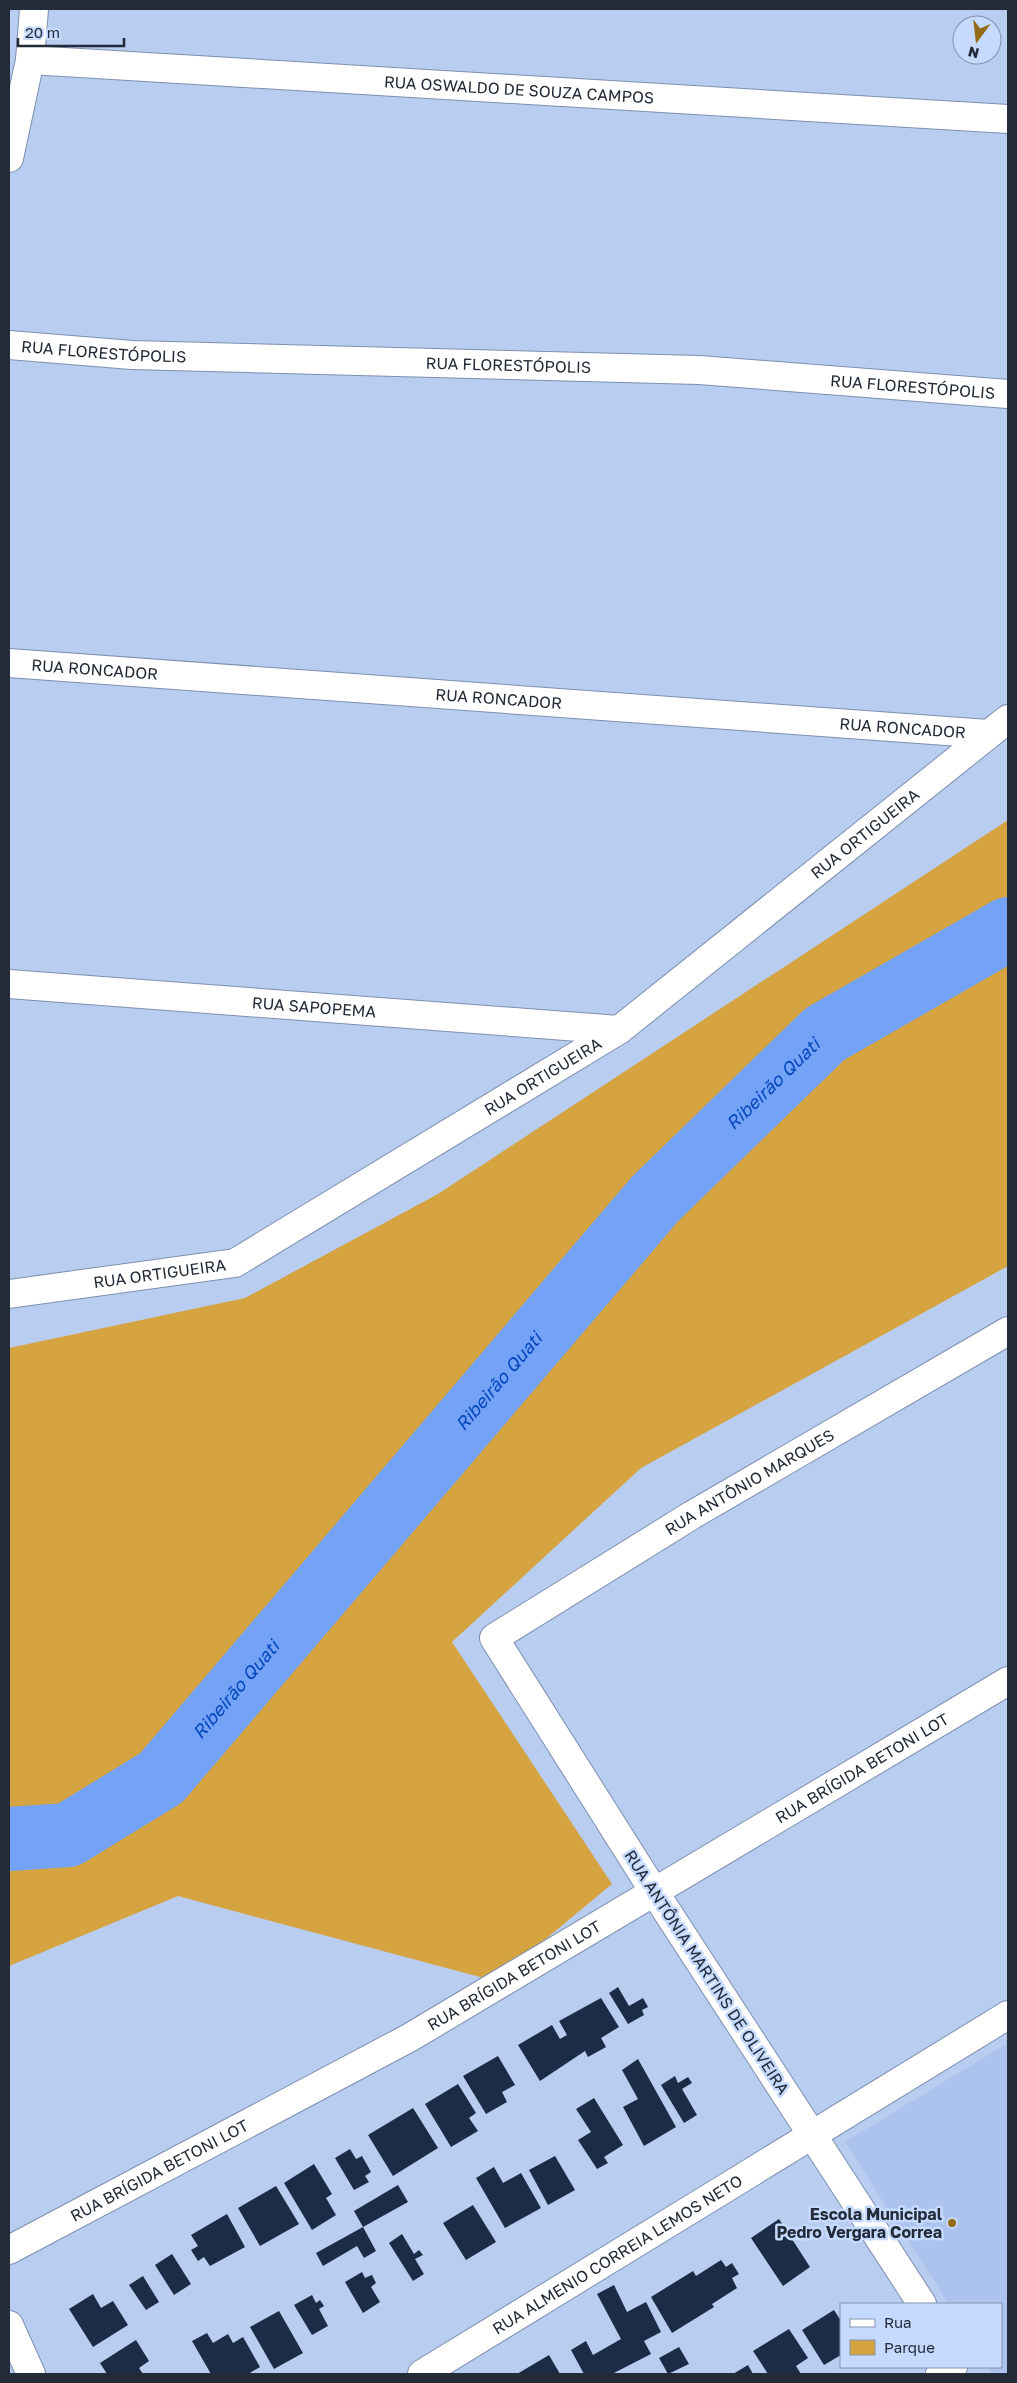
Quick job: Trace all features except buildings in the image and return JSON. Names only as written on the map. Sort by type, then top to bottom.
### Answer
[{"type":"street","points":[[9,158],[30,60],[34,9]]},
{"type":"street","name":"RUA OSWALDO DE SOUZA CAMPOS","points":[[30,60],[1008,118]]},
{"type":"street","name":"RUA FLORESTÓPOLIS","points":[[9,345],[142,355],[699,370],[1008,394]]},
{"type":"street","name":"RUA RONCADOR","points":[[9,663],[998,726]]},
{"type":"street","name":"RUA ORTIGUEIRA","points":[[9,1294],[235,1263],[619,1030],[998,726]]},
{"type":"street","name":"RUA SAPOPEMA","points":[[9,984],[619,1030]]},
{"type":"street","name":"RUA ANTÔNIO MARQUES","points":[[494,1638],[692,1515],[1008,1330]]},
{"type":"street","name":"RUA ANTÔNIA MARTINS DE OLIVEIRA","points":[[494,1638],[655,1893],[921,2303]]},
{"type":"street","name":"RUA BRÍGIDA BETONI LOT","points":[[9,2250],[409,2038],[1008,1681]]},
{"type":"street","name":"RUA ALMENIO CORREIA LEMOS NETO","points":[[422,2374],[1008,2015]]},
{"type":"street","points":[[9,2324],[31,2374]]},
{"type":"street","points":[[940,2374],[951,2368]]},
{"type":"shaded area","name":"Escola Municipal Pedro Vergara Correa","points":[[1008,2043],[1008,2374],[993,2374],[989,2368],[1002,2368],[1002,2303],[948,2303],[845,2142]]},
{"type":"green space","points":[[1008,820],[1008,1266],[641,1468],[452,1642],[612,1884],[495,1981],[178,1896],[9,1966],[9,1348],[245,1298],[438,1194]]},
{"type":"waterway","name":"Ribeirão Quati","points":[[9,1839],[68,1835],[161,1778],[655,1199],[825,1034],[1008,929]]},
{"type":"place","name":"Escola Municipal Pedro Vergara Correa","points":[[952,2223]]}]
